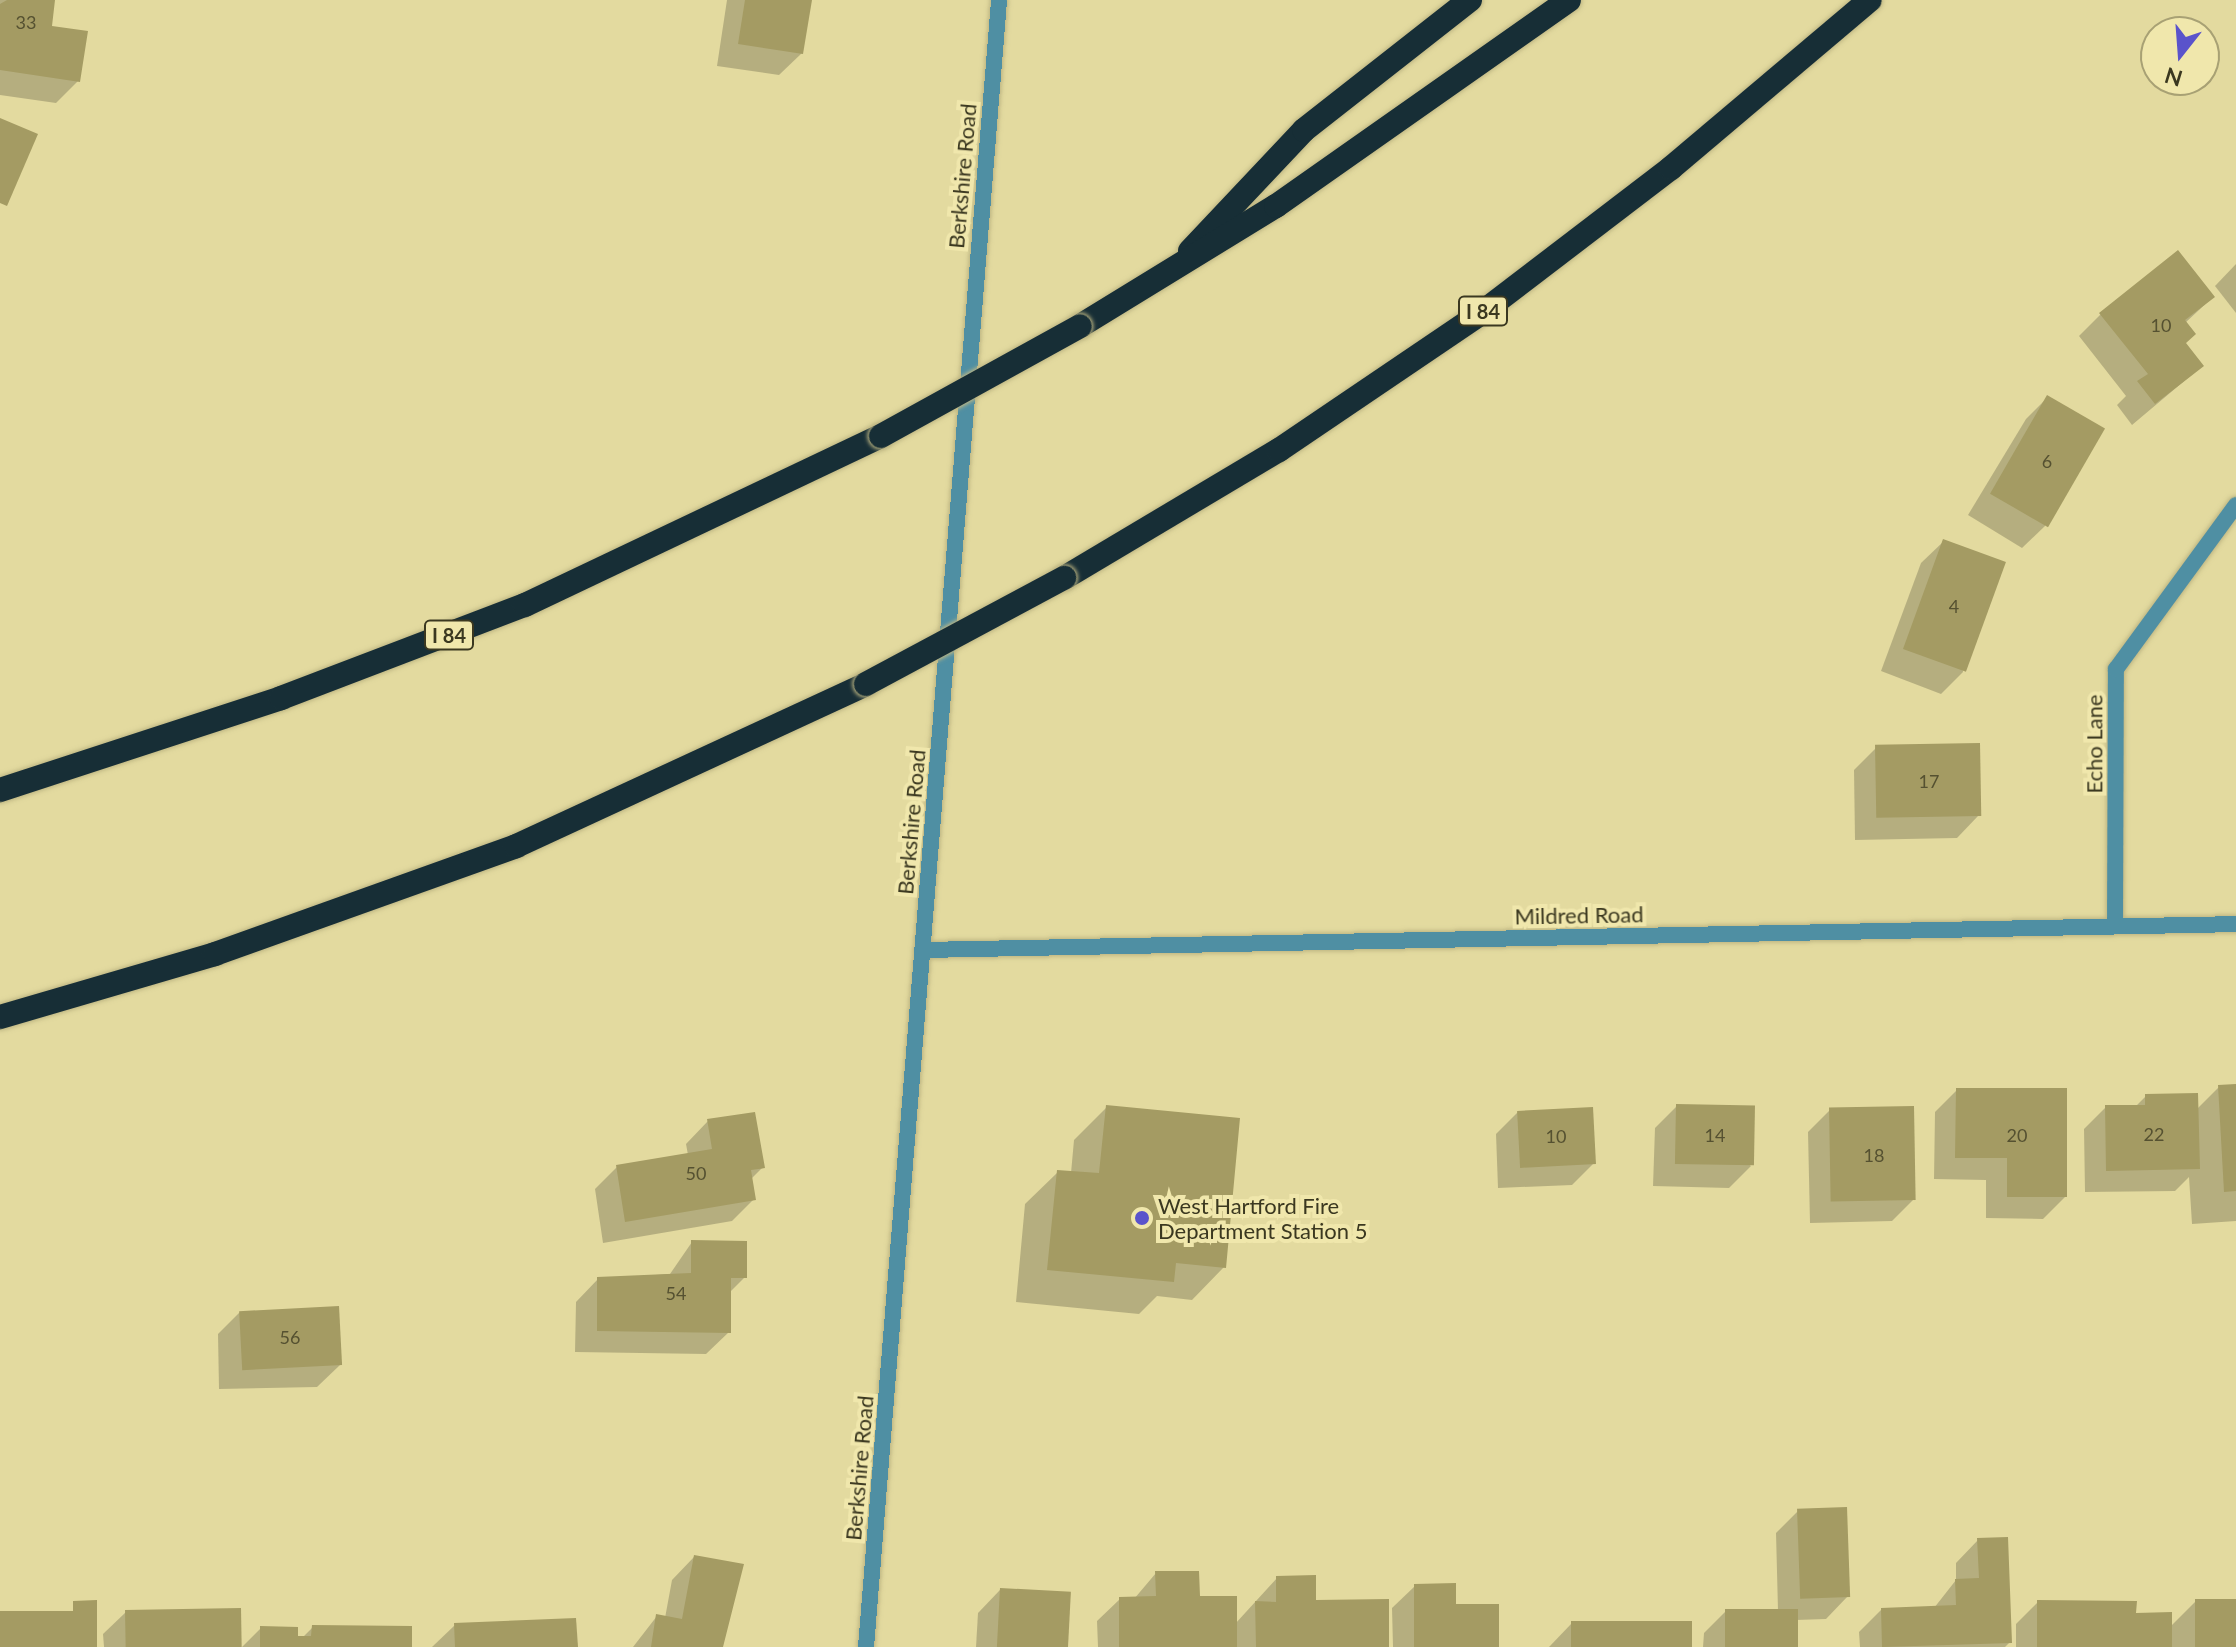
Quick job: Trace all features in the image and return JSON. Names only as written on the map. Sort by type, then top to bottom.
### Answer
[{"type":"highway","points":[[1175,270],[1304,130],[1470,0]]},
{"type":"highway","name":"I 84","points":[[0,790],[281,698],[512,610],[881,436],[1175,270],[1383,134],[1569,0]]},
{"type":"highway","name":"I 84","points":[[0,1017],[215,954],[487,857],[866,684],[1064,578],[1279,450],[1484,311],[1671,168],[1870,0]]},
{"type":"street","name":"Berkshire Road","points":[[866,1647],[999,0]]},
{"type":"street","name":"Echo Lane","points":[[2115,926],[2116,669],[2236,505]]},
{"type":"street","name":"Mildred Road","points":[[923,950],[2236,924]]},
{"type":"building","points":[[7,0],[55,0],[52,26],[88,31],[80,82],[0,70],[0,4]]},
{"type":"building","points":[[745,0],[812,0],[803,54],[738,44]]},
{"type":"building","points":[[0,118],[38,134],[7,206],[0,203]]},
{"type":"building","points":[[2178,250],[2215,297],[2185,320],[2196,334],[2186,343],[2204,366],[2155,404],[2137,381],[2148,374],[2099,313]]},
{"type":"building","points":[[2047,395],[2105,428],[2048,527],[1990,494]]},
{"type":"building","points":[[1943,539],[2006,562],[1966,672],[1903,649]]},
{"type":"building","points":[[1980,743],[1981,816],[1876,818],[1875,745]]},
{"type":"building","points":[[2236,1084],[2236,1191],[2224,1192],[2218,1085]]},
{"type":"building","points":[[1956,1088],[2067,1088],[2067,1197],[2007,1197],[2007,1158],[1955,1158]]},
{"type":"building","points":[[2198,1093],[2200,1169],[2106,1171],[2105,1105],[2145,1105],[2145,1094]]},
{"type":"building","points":[[1676,1104],[1755,1105],[1754,1165],[1675,1164]]},
{"type":"building","name":"West Hartford Fire Department Station 5","points":[[1106,1105],[1240,1118],[1226,1268],[1176,1263],[1174,1282],[1047,1270],[1057,1170],[1099,1173]]},
{"type":"building","points":[[1914,1106],[1916,1200],[1831,1201],[1829,1107]]},
{"type":"building","points":[[1593,1107],[1596,1164],[1520,1168],[1517,1111]]},
{"type":"building","points":[[755,1112],[765,1168],[751,1170],[756,1200],[625,1222],[616,1165],[712,1149],[707,1119]]},
{"type":"building","points":[[691,1240],[747,1241],[747,1278],[731,1278],[731,1333],[597,1331],[597,1277],[691,1273]]},
{"type":"building","points":[[339,1306],[342,1365],[242,1370],[239,1311]]},
{"type":"building","points":[[1847,1507],[1850,1597],[1800,1599],[1797,1509]]},
{"type":"building","points":[[2008,1537],[2012,1643],[1882,1647],[1881,1608],[1956,1605],[1955,1579],[1979,1578],[1977,1538]]},
{"type":"building","points":[[694,1555],[744,1564],[723,1647],[651,1647],[656,1614],[682,1619]]},
{"type":"building","points":[[1155,1571],[1199,1571],[1200,1596],[1237,1596],[1237,1647],[1119,1647],[1119,1597],[1156,1596]]},
{"type":"building","points":[[1316,1575],[1316,1600],[1389,1599],[1389,1647],[1256,1647],[1255,1601],[1276,1602],[1276,1576]]},
{"type":"building","points":[[1456,1583],[1456,1604],[1499,1604],[1499,1647],[1414,1647],[1414,1584]]},
{"type":"building","points":[[1000,1588],[1071,1592],[1068,1647],[997,1647]]},
{"type":"building","points":[[2195,1599],[2236,1599],[2236,1647],[2195,1647]]},
{"type":"building","points":[[97,1600],[97,1647],[0,1647],[0,1611],[73,1611],[73,1601]]},
{"type":"building","points":[[2037,1600],[2137,1601],[2136,1613],[2172,1612],[2172,1647],[2037,1647]]},
{"type":"building","points":[[241,1608],[242,1647],[126,1647],[125,1610]]},
{"type":"building","points":[[1725,1609],[1798,1609],[1798,1647],[1725,1647]]},
{"type":"building","points":[[576,1618],[578,1647],[455,1647],[454,1623]]},
{"type":"building","points":[[1571,1621],[1692,1621],[1692,1647],[1571,1647]]},
{"type":"building","points":[[312,1625],[412,1626],[412,1647],[260,1647],[260,1626],[298,1627],[298,1636],[311,1636]]},
{"type":"place","name":"West Hartford Fire Department Station 5","points":[[1142,1218]]}]
